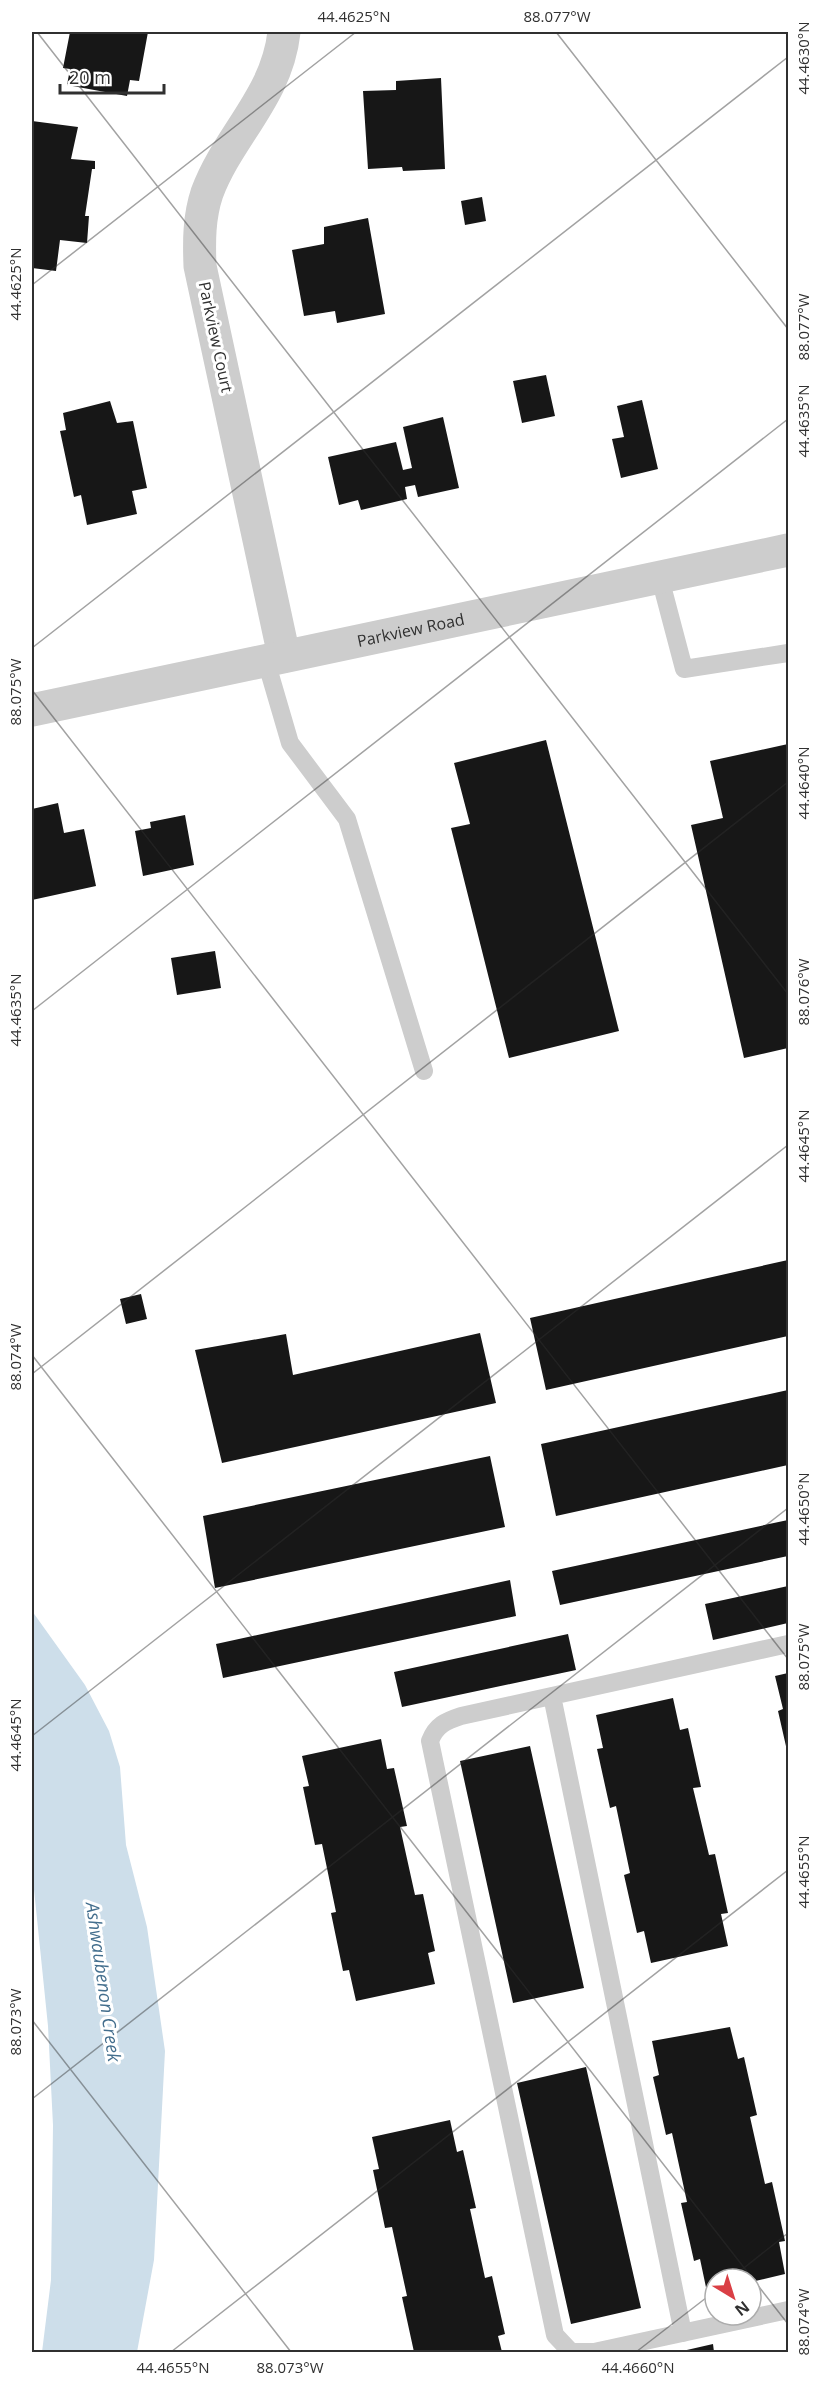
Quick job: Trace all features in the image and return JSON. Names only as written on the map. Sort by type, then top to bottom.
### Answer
[{"type":"street","name":"Parkview Court","points":[[275,659],[200,266],[199,239],[207,194],[215,174],[250,120],[272,78],[285,32]]},
{"type":"street","name":"Parkview Road","points":[[32,710],[789,550]]},
{"type":"lane","points":[[660,578],[684,669],[789,653]]},
{"type":"lane","points":[[275,659],[290,744],[347,819],[424,1071]]},
{"type":"lane","points":[[789,1644],[444,1721],[434,1730],[430,1741],[555,2335],[571,2352],[594,2352],[789,2310]]},
{"type":"lane","points":[[552,1696],[683,2333]]},
{"type":"water","name":"Ashwaubenon Creek","points":[[32,1611],[85,1685],[109,1731],[120,1767],[126,1845],[147,1927],[165,2051],[154,2260],[137,2352],[42,2352],[51,2280],[53,2125],[48,2026],[32,1870]]},
{"type":"building","points":[[70,32],[148,32],[139,81],[130,80],[127,96],[67,85],[70,69],[63,68]]},
{"type":"building","points":[[441,78],[445,169],[403,171],[402,167],[368,169],[363,91],[396,90],[396,81]]},
{"type":"building","points":[[32,121],[78,127],[71,159],[95,161],[85,216],[89,216],[87,243],[60,240],[56,271],[32,268]]},
{"type":"building","points":[[482,197],[486,221],[465,225],[461,201]]},
{"type":"building","points":[[368,218],[385,314],[337,323],[335,311],[304,316],[292,250],[324,244],[324,227]]},
{"type":"building","points":[[546,375],[555,416],[522,423],[513,381]]},
{"type":"building","points":[[642,400],[658,469],[621,478],[612,439],[624,437],[617,406]]},
{"type":"building","points":[[110,401],[117,423],[133,421],[147,488],[132,491],[137,514],[87,525],[81,495],[74,497],[60,431],[66,430],[63,413]]},
{"type":"building","points":[[443,417],[459,488],[418,497],[415,485],[405,487],[407,499],[361,510],[358,500],[339,505],[328,457],[396,442],[403,470],[412,468],[403,427]]},
{"type":"building","points":[[546,740],[619,1031],[509,1058],[451,828],[470,824],[454,763]]},
{"type":"building","points":[[788,744],[788,1048],[744,1058],[691,825],[723,818],[710,761]]},
{"type":"building","points":[[58,803],[64,833],[84,829],[96,886],[32,900],[32,809]]},
{"type":"building","points":[[185,815],[194,865],[143,876],[135,831],[151,828],[150,822]]},
{"type":"building","points":[[215,951],[221,988],[177,995],[171,958]]},
{"type":"building","points":[[788,1260],[788,1336],[546,1390],[530,1318]]},
{"type":"building","points":[[141,1294],[147,1319],[126,1324],[120,1299]]},
{"type":"building","points":[[480,1333],[496,1403],[222,1463],[195,1350],[286,1334],[293,1375]]},
{"type":"building","points":[[788,1390],[788,1465],[556,1516],[541,1444]]},
{"type":"building","points":[[490,1456],[505,1527],[215,1588],[203,1516]]},
{"type":"building","points":[[788,1520],[788,1556],[560,1605],[552,1571]]},
{"type":"building","points":[[510,1580],[516,1616],[223,1678],[216,1644]]},
{"type":"building","points":[[788,1586],[788,1623],[713,1640],[705,1604]]},
{"type":"building","points":[[568,1634],[576,1670],[402,1707],[394,1672]]},
{"type":"building","points":[[788,1673],[788,1755],[778,1711],[783,1709],[775,1676]]},
{"type":"building","points":[[673,1698],[680,1730],[688,1728],[701,1787],[693,1788],[709,1855],[715,1854],[728,1913],[721,1914],[728,1946],[651,1963],[644,1931],[637,1933],[624,1875],[630,1873],[616,1806],[610,1808],[597,1749],[603,1748],[596,1715]]},
{"type":"building","points":[[381,1739],[387,1769],[394,1768],[407,1826],[400,1827],[415,1895],[423,1894],[435,1951],[428,1953],[435,1984],[356,2001],[349,1970],[343,1971],[331,1913],[336,1912],[322,1844],[315,1845],[303,1787],[309,1786],[302,1756]]},
{"type":"building","points":[[530,1746],[584,1988],[513,2003],[460,1761]]},
{"type":"building","points":[[730,2027],[738,2059],[744,2057],[757,2115],[750,2117],[765,2184],[772,2182],[785,2241],[779,2242],[785,2274],[763,2279],[763,2267],[703,2267],[703,2273],[700,2259],[694,2261],[681,2203],[687,2202],[672,2133],[666,2135],[653,2077],[659,2075],[652,2041]]},
{"type":"building","points":[[586,2067],[641,2308],[571,2324],[517,2083]]},
{"type":"building","points":[[450,2120],[457,2152],[463,2150],[476,2208],[470,2209],[485,2278],[492,2276],[505,2334],[498,2336],[502,2352],[414,2352],[402,2297],[407,2296],[392,2227],[385,2228],[373,2170],[379,2169],[372,2137]]},
{"type":"building","points":[[713,2344],[714,2352],[678,2352]]}]
